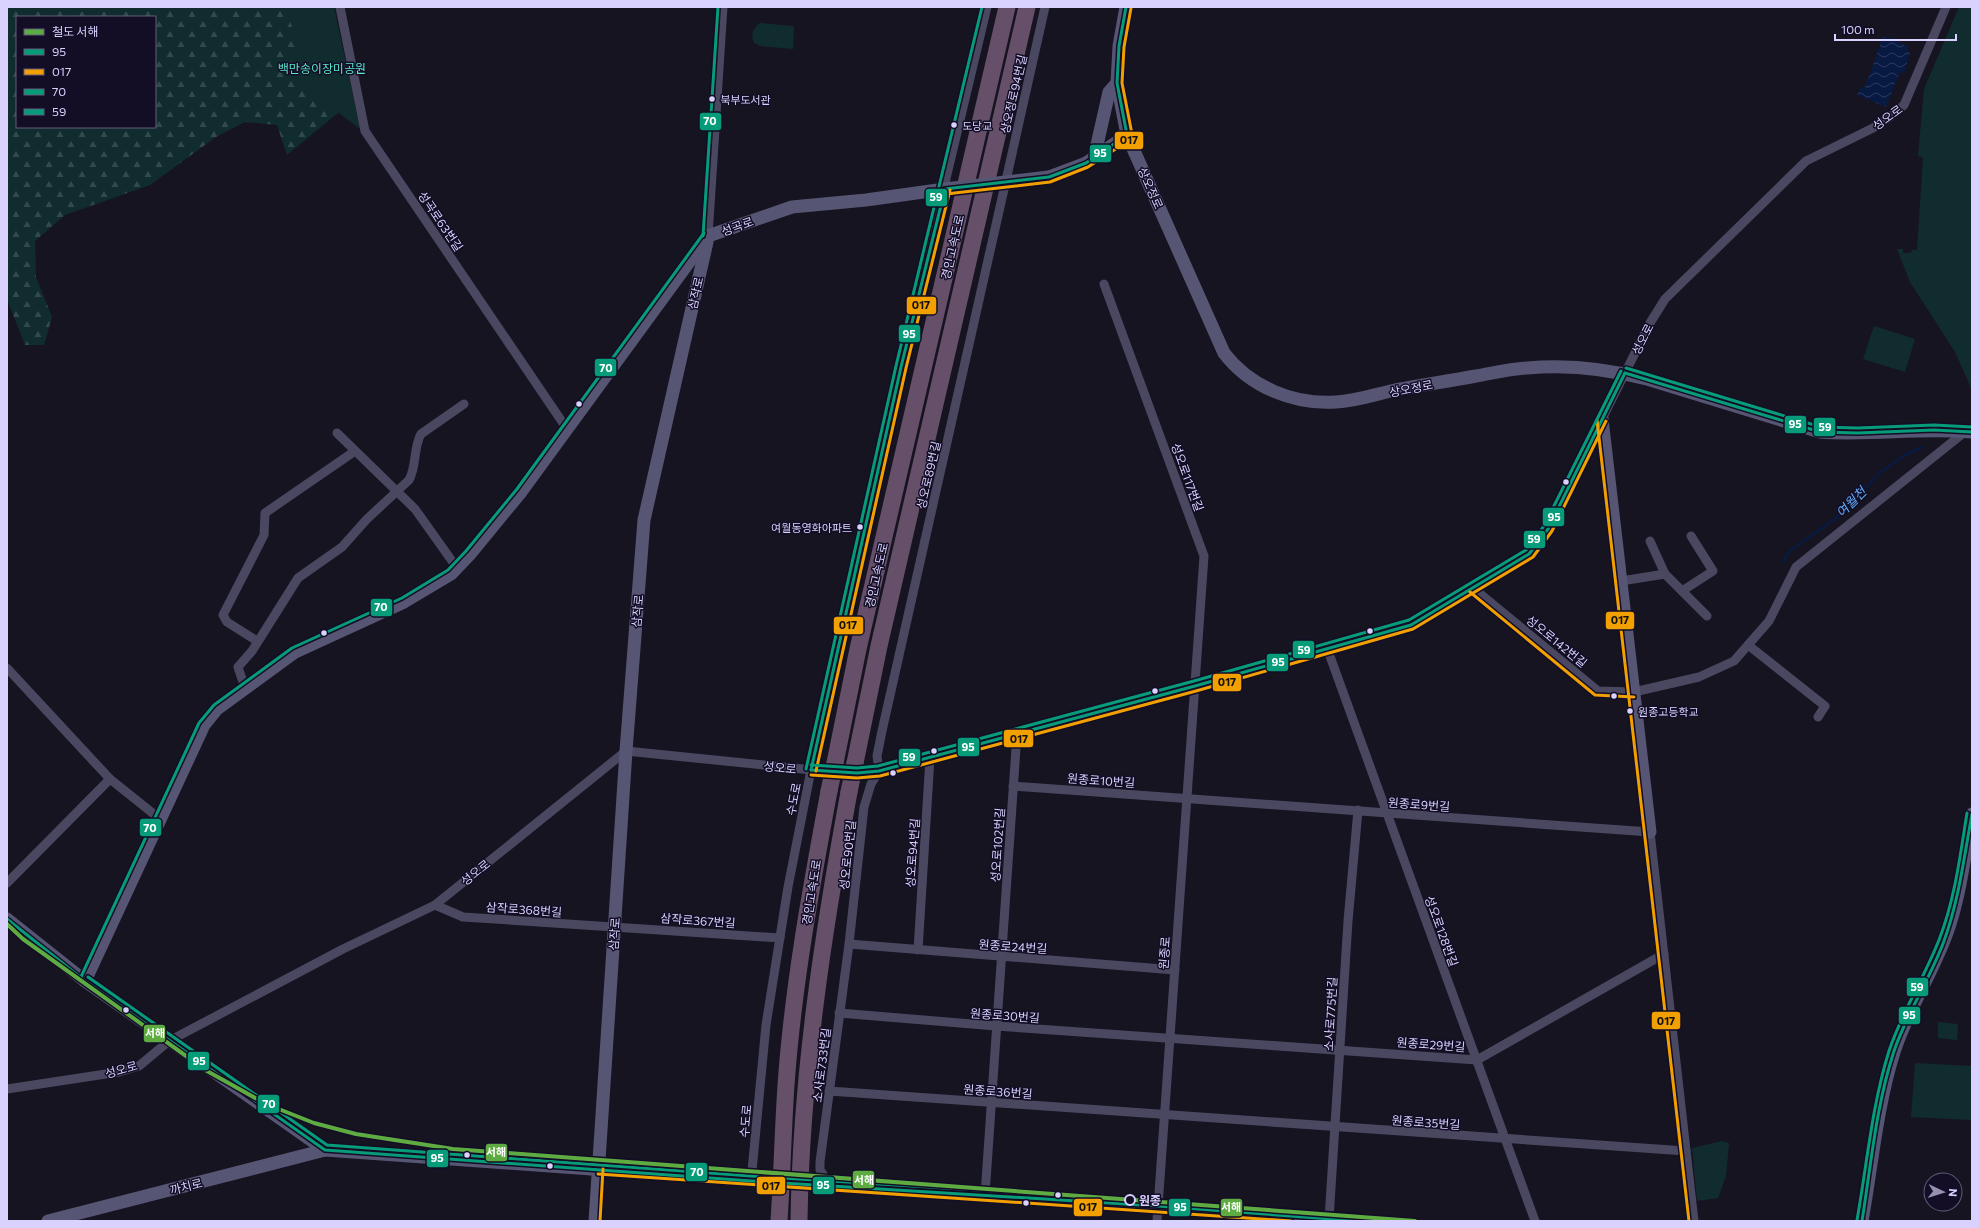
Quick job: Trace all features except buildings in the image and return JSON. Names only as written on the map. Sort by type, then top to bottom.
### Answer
[{"type":"highway","name":"경인고속도로","points":[[780,1221],[786,1084],[796,997],[813,880],[829,791],[858,649],[1007,7]]},
{"type":"highway","name":"경인고속도로","points":[[799,1221],[800,1168],[816,1004],[832,887],[849,792],[879,646],[1027,7]]},
{"type":"street","name":"성곡로63번길","points":[[340,7],[366,131],[567,429]]},
{"type":"street","name":"삼작로","points":[[595,1221],[626,751],[644,520],[708,236],[722,7]]},
{"type":"street","name":"수도로","points":[[751,1181],[766,1025],[780,938],[811,770],[901,367],[945,189],[987,7]]},
{"type":"street","name":"상오정로94번길","points":[[1004,186],[1045,7]]},
{"type":"street","name":"상오정로","points":[[1126,7],[1119,46],[1117,83],[1127,135],[1224,353],[1229,360],[1254,381],[1274,392],[1314,403],[1337,402],[1360,399],[1394,390],[1526,368],[1578,367],[1625,373],[1820,432],[1846,434],[1969,431]]},
{"type":"street","name":"성오로","points":[[7,1089],[120,1072],[139,1066],[169,1041],[343,949],[435,905],[626,751],[811,770],[857,773],[879,771],[1195,686],[1411,625],[1528,554],[1548,529],[1650,323],[1665,299],[1806,161],[1873,128],[1890,117],[1904,105],[1946,7]]},
{"type":"street","points":[[1094,158],[1109,92],[1117,83]]},
{"type":"street","name":"성곡로","points":[[85,981],[204,725],[217,709],[295,652],[404,602],[435,585],[457,568],[521,492],[708,236],[792,207],[866,200],[1049,177],[1086,164],[1127,135]]},
{"type":"street","name":"성오로89번길","points":[[879,771],[877,756],[882,731],[1004,186]]},
{"type":"street","name":"성오로117번길","points":[[1104,284],[1204,556],[1195,686]]},
{"type":"street","points":[[245,688],[238,668],[252,652],[257,641],[298,578],[342,547],[396,490],[409,480],[413,473],[417,441],[422,434],[464,404]]},
{"type":"street","points":[[1602,419],[1694,1221]]},
{"type":"street","name":"성오로142번길","points":[[1473,588],[1598,691],[1634,692],[1699,677],[1734,661],[1769,622],[1796,567],[1969,431]]},
{"type":"street","points":[[337,433],[415,509],[457,568]]},
{"type":"street","points":[[257,641],[227,622],[223,615],[264,535],[265,513],[355,451]]},
{"type":"street","points":[[1682,591],[1713,571],[1691,536]]},
{"type":"street","points":[[1650,540],[1665,574],[1707,616]]},
{"type":"street","points":[[1621,581],[1665,574]]},
{"type":"street","points":[[1748,645],[1825,706],[1818,718]]},
{"type":"street","name":"성오로128번길","points":[[1327,648],[1386,814],[1478,1060],[1536,1221]]},
{"type":"street","points":[[7,668],[110,779],[160,819]]},
{"type":"street","name":"원종로","points":[[1157,1221],[1195,686]]},
{"type":"street","name":"성오로102번길","points":[[985,1195],[1017,734]]},
{"type":"street","name":"성오로94번길","points":[[918,950],[930,758]]},
{"type":"street","name":"성오로90번길","points":[[849,944],[864,807],[871,784],[879,771]]},
{"type":"street","points":[[7,883],[110,779]]},
{"type":"street","name":"원종로10번길","points":[[1013,786],[1187,798]]},
{"type":"street","name":"원종로9번길","points":[[1187,798],[1358,810],[1386,814],[1650,832]]},
{"type":"street","name":"소사로775번길","points":[[1329,1219],[1348,921],[1358,810]]},
{"type":"street","points":[[1862,1221],[1885,1084],[1906,1023],[1934,964],[1949,927],[1960,885],[1972,814]]},
{"type":"street","name":"삼작로368번길","points":[[435,905],[462,917],[524,922],[614,926]]},
{"type":"street","points":[[7,919],[85,981],[325,1150],[772,1182]]},
{"type":"street","name":"삼작로367번길","points":[[614,926],[780,938]]},
{"type":"street","name":"원종로24번길","points":[[849,944],[1175,970]]},
{"type":"street","name":"소사로733번길","points":[[831,1186],[820,1170],[820,1162],[849,944]]},
{"type":"street","name":"원종로29번길","points":[[1170,1039],[1478,1060],[1664,954]]},
{"type":"street","name":"원종로30번길","points":[[840,1013],[1170,1039]]},
{"type":"street","name":"원종로36번길","points":[[829,1091],[1164,1116]]},
{"type":"street","name":"원종로35번길","points":[[1164,1116],[1686,1151]]},
{"type":"street","name":"까치로","points":[[48,1221],[325,1150]]},
{"type":"street","points":[[815,1185],[1158,1206],[1358,1221]]},
{"type":"green space","points":[[7,7],[315,7],[344,108],[287,155],[277,125],[245,122],[216,137],[150,185],[65,215],[35,241],[36,277],[52,317],[44,345],[25,345],[8,302]]},
{"type":"green space","name":"백만송이장미공원","points":[[285,7],[334,7],[360,129],[299,83],[293,29]]},
{"type":"green space","points":[[1959,7],[1972,7],[1972,390],[1955,352],[1910,282],[1897,249],[1903,249],[1903,253],[1911,253],[1912,250],[1917,250],[1923,158],[1918,156],[1924,89]]},
{"type":"green space","points":[[760,23],[794,26],[793,49],[760,46],[754,43],[752,37],[753,32]]},
{"type":"green space","points":[[1874,326],[1915,339],[1905,372],[1863,359]]},
{"type":"green space","points":[[1938,1022],[1958,1024],[1957,1040],[1938,1038]]},
{"type":"green space","points":[[1915,1063],[1972,1066],[1972,1120],[1911,1117]]},
{"type":"green space","points":[[1722,1141],[1729,1143],[1726,1176],[1718,1198],[1697,1201],[1692,1148]]},
{"type":"water","points":[[1883,37],[1893,39],[1908,46],[1907,51],[1910,53],[1904,73],[1900,72],[1886,107],[1857,95],[1861,87],[1865,87]]},
{"type":"waterway","name":"여월천","points":[[1783,561],[1791,550],[1836,518],[1882,471],[1905,455],[1922,447]]},
{"type":"rail line","name":"서해","points":[[7,924],[23,939],[207,1071],[266,1104],[314,1123],[356,1134],[453,1149],[1415,1221]]},
{"type":"transit line","name":"70","points":[[703,236],[718,7]]},
{"type":"transit line","name":"59","points":[[806,769],[896,366],[982,7]]},
{"type":"transit line","name":"95","points":[[945,189],[1049,177],[1086,163],[1127,135],[1117,83],[1119,46],[1126,7]]},
{"type":"transit line","name":"017","points":[[946,194],[1050,182],[1088,167],[1131,139],[1132,134],[1122,83],[1124,47],[1131,8]]},
{"type":"transit line","name":"95","points":[[811,770],[901,367],[945,189]]},
{"type":"transit line","name":"017","points":[[816,771],[906,368],[950,190]]},
{"type":"transit line","name":"70","points":[[80,979],[199,723],[214,705],[292,648],[402,598],[448,570],[466,551],[517,489],[704,233]]},
{"type":"transit line","name":"59","points":[[1626,368],[1821,427],[1858,428],[1934,425],[1972,427]]},
{"type":"transit line","name":"59","points":[[811,765],[857,768],[878,766],[1194,681],[1409,620],[1526,550],[1544,526],[1621,371]]},
{"type":"transit line","name":"95","points":[[1625,373],[1820,432],[1858,433],[1934,430],[1972,432]]},
{"type":"transit line","name":"95","points":[[811,770],[857,773],[879,771],[1195,686],[1411,625],[1529,554],[1548,529],[1625,373]]},
{"type":"transit line","name":"017","points":[[1597,420],[1689,1221]]},
{"type":"transit line","name":"017","points":[[811,775],[857,778],[880,776],[1196,691],[1413,629],[1533,557],[1552,531],[1606,421]]},
{"type":"transit line","name":"017","points":[[1470,592],[1595,695],[1634,697]]},
{"type":"transit line","name":"59","points":[[1857,1220],[1874,1113],[1883,1071],[1894,1037],[1945,925],[1956,877],[1967,813]]},
{"type":"transit line","name":"95","points":[[1862,1221],[1878,1114],[1888,1072],[1899,1037],[1932,969],[1949,926],[1961,878],[1972,814]]},
{"type":"transit line","name":"95","points":[[7,919],[85,981],[325,1150],[751,1181],[1158,1206],[1358,1221]]},
{"type":"transit line","name":"70","points":[[88,977],[327,1145],[751,1176],[1158,1201],[1358,1216]]},
{"type":"transit line","name":"017","points":[[600,1221],[603,1169]]},
{"type":"transit line","name":"017","points":[[598,1174],[1291,1221]]},
{"type":"place","name":"북부도서관","points":[[712,99]]},
{"type":"place","name":"도당교","points":[[954,125]]},
{"type":"place","name":"여월동영화아파트","points":[[860,527]]},
{"type":"place","name":"원종고등학교","points":[[1630,711]]},
{"type":"place","name":"원종","points":[[1130,1200]]}]
